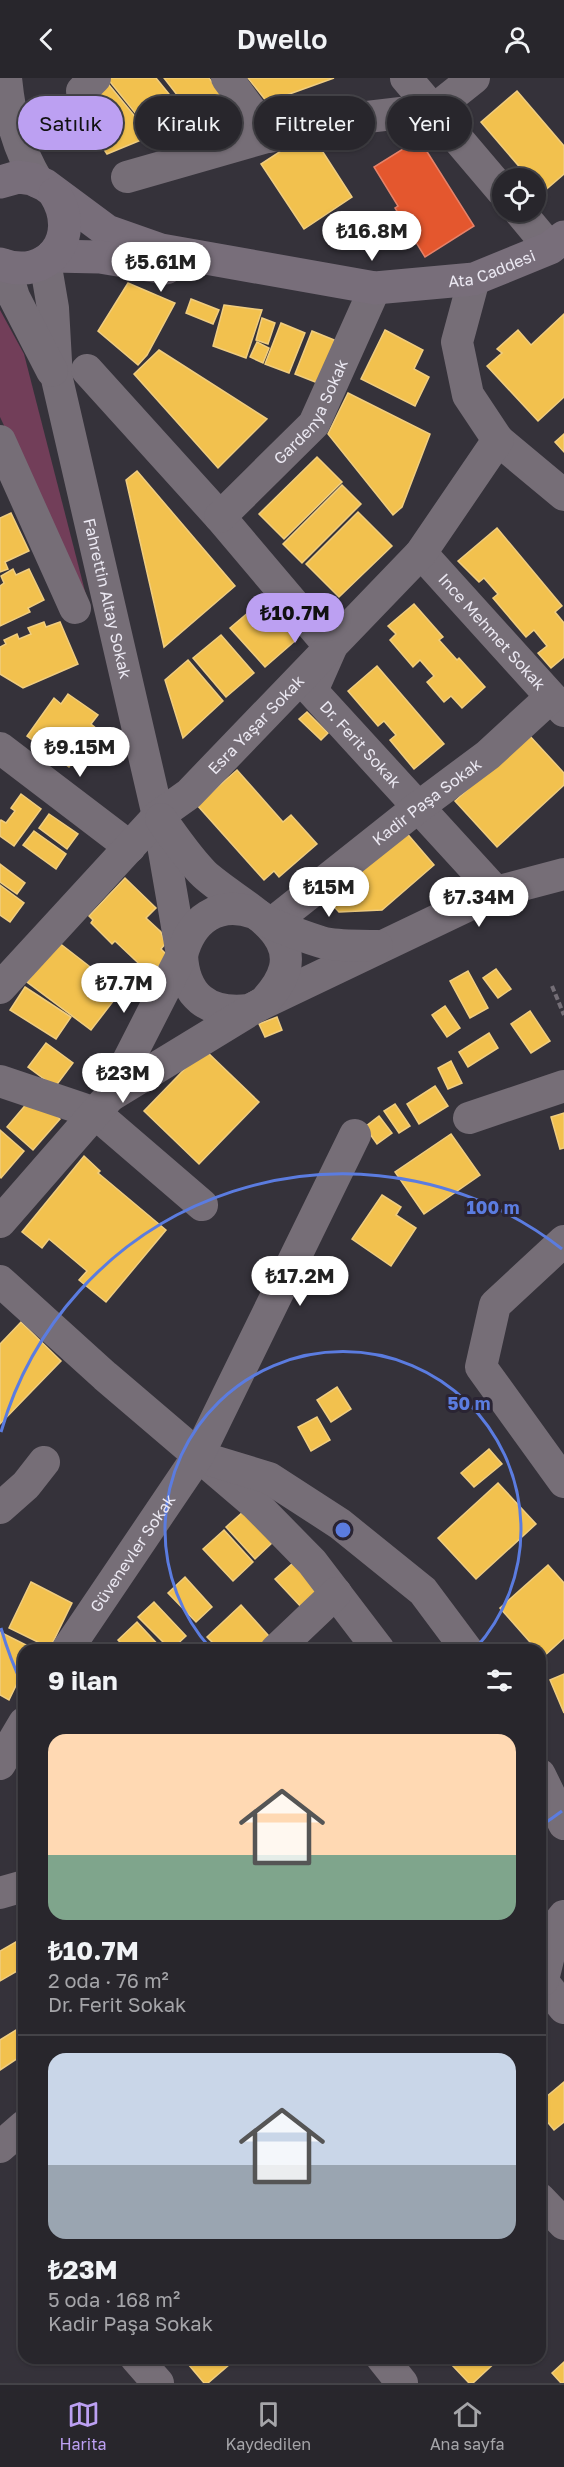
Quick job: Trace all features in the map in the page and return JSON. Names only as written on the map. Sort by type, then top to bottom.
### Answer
[{"type":"main road","points":[[0,182],[18,177],[47,188],[62,206],[66,219],[65,232],[60,245],[49,258]]},
{"type":"main road","name":"Ata Caddesi","points":[[47,188],[107,231],[162,250],[375,288],[474,279],[557,242]]},
{"type":"main road","name":"Ata Caddesi","points":[[2,265],[26,269],[49,258],[100,257],[178,270],[223,274],[270,271]]},
{"type":"street","points":[[6,78],[9,107],[23,158],[47,188]]},
{"type":"street","points":[[227,78],[254,115]]},
{"type":"street","points":[[406,78],[423,96]]},
{"type":"street","points":[[451,96],[474,78]]},
{"type":"street","points":[[127,177],[254,141]]},
{"type":"street","points":[[468,150],[492,179]]},
{"type":"street","points":[[532,222],[557,242]]},
{"type":"street","points":[[49,258],[57,379]]},
{"type":"street","points":[[2,265],[14,297],[57,379]]},
{"type":"street","points":[[474,279],[457,342],[468,395],[498,440],[564,495]]},
{"type":"street","name":"Gardenya Sokak","points":[[220,517],[314,424],[375,288]]},
{"type":"street","points":[[87,370],[220,517],[331,648]]},
{"type":"street","name":"Fahrettin Altay Sokak","points":[[57,379],[158,816],[182,955]]},
{"type":"street","name":"Esra Yaşar Sokak","points":[[0,988],[158,816],[189,794],[421,553],[498,440]]},
{"type":"street","points":[[0,441],[75,608]]},
{"type":"street","name":"Ince Mehmet Sokak","points":[[421,553],[558,704]]},
{"type":"street","name":"Dr. Ferit Sokak","points":[[331,648],[312,691],[496,892]]},
{"type":"street","name":"Kadir Paşa Sokak","points":[[271,924],[417,808],[558,704]]},
{"type":"street","points":[[0,748],[130,847]]},
{"type":"street","points":[[103,1104],[264,1002],[276,990],[284,973],[285,956],[280,939],[271,924],[203,873],[158,816]]},
{"type":"street","points":[[182,955],[183,972],[190,987],[201,1000],[215,1009],[232,1012],[249,1010],[496,892],[564,874]]},
{"type":"street","points":[[0,1222],[103,1104],[182,955],[186,939],[209,915],[224,909],[241,909],[257,914],[271,924],[325,943],[380,946]]},
{"type":"street","points":[[0,1081],[103,1104],[202,1205]]},
{"type":"street","points":[[469,1118],[564,1086]]},
{"type":"street","name":"Güvenevler Sokak","points":[[79,1644],[198,1456],[355,1135]]},
{"type":"street","points":[[564,1241],[495,1305],[481,1367],[564,1482]]},
{"type":"street","points":[[0,1281],[255,1504],[312,1562],[374,1644]]},
{"type":"street","points":[[198,1456],[269,1478],[340,1524],[423,1591],[463,1644]]},
{"type":"street","points":[[0,1508],[26,1485],[45,1462]]},
{"type":"street","points":[[282,1644],[336,1593]]},
{"type":"street","points":[[0,1764],[18,1733]]},
{"type":"street","points":[[546,1788],[564,1824]]},
{"type":"street","points":[[0,1893],[18,1888]]},
{"type":"street","points":[[546,1961],[556,1926],[564,1916]]},
{"type":"street","points":[[546,1985],[564,2008]]},
{"type":"street","points":[[0,2147],[18,2131]]},
{"type":"street","points":[[546,2205],[564,2224]]},
{"type":"street","points":[[141,2364],[158,2383]]},
{"type":"street","points":[[387,2364],[402,2383]]},
{"type":"path","points":[[552,986],[564,1015]]},
{"type":"shaded area","points":[[0,310],[24,354],[88,603],[0,417]]},
{"type":"building: Konut","points":[[107,78],[156,78],[171,96],[135,96],[135,113]]},
{"type":"building: Konut","points":[[164,78],[209,78],[222,96],[178,96]]},
{"type":"building: Konut","points":[[248,78],[334,78],[284,96],[262,96]]},
{"type":"building: Konut","points":[[105,80],[118,96],[87,96]]},
{"type":"building: Konut","points":[[517,91],[564,146],[564,174],[546,190],[546,168],[520,168],[481,122]]},
{"type":"building: Konut","points":[[123,102],[135,117],[135,143],[123,147]]},
{"type":"building: Konut","points":[[104,150],[117,150],[107,154]]},
{"type":"building: Konut","points":[[282,150],[322,150],[352,197],[304,229],[261,164]]},
{"type":"building: Konut","points":[[128,283],[175,303],[147,355],[138,365],[98,331]]},
{"type":"building: Konut","points":[[191,299],[219,310],[213,324],[186,313]]},
{"type":"building: Konut","points":[[224,305],[262,310],[246,358],[213,346]]},
{"type":"building: Konut","points":[[564,314],[564,397],[538,421],[487,366],[502,353],[497,349],[518,330],[531,345]]},
{"type":"building: Konut","points":[[262,318],[275,323],[268,344],[256,340]]},
{"type":"building: Konut","points":[[281,323],[305,333],[289,373],[265,364]]},
{"type":"building: Konut","points":[[385,330],[423,350],[414,369],[429,377],[415,406],[361,379]]},
{"type":"building: Konut","points":[[312,331],[344,344],[328,387],[295,374]]},
{"type":"building: Konut","points":[[257,342],[269,348],[263,363],[250,357]]},
{"type":"building: Konut","points":[[159,350],[267,419],[218,468],[134,374]]},
{"type":"building: Konut","points":[[348,393],[430,434],[402,507],[393,515],[328,434]]},
{"type":"building: Konut","points":[[564,434],[564,452],[555,442]]},
{"type":"building: Konut","points":[[317,457],[342,482],[284,539],[259,514]]},
{"type":"building: Konut","points":[[137,471],[235,586],[164,647],[126,480]]},
{"type":"building: Konut","points":[[342,485],[361,504],[302,563],[283,544]]},
{"type":"building: Konut","points":[[358,512],[392,546],[339,597],[306,564]]},
{"type":"building: Konut","points":[[11,513],[29,551],[5,562],[8,569],[0,572],[0,518]]},
{"type":"building: Konut","points":[[497,528],[562,606],[555,612],[564,623],[564,657],[551,668],[538,653],[547,646],[534,630],[526,637],[493,598],[498,594],[484,578],[479,582],[458,561]]},
{"type":"building: Konut","points":[[13,569],[16,575],[29,569],[44,600],[28,608],[30,612],[0,626],[0,586],[4,583],[1,576]]},
{"type":"building: Konut","points":[[262,601],[296,640],[265,667],[230,628]]},
{"type":"building: Konut","points":[[414,604],[443,637],[439,640],[485,687],[462,708],[451,696],[444,702],[427,682],[434,676],[420,660],[413,667],[390,640],[396,634],[388,626]]},
{"type":"building: Konut","points":[[44,622],[46,627],[60,622],[78,664],[23,688],[0,674],[0,647],[6,644],[4,640],[17,634],[19,639],[31,634],[28,628]]},
{"type":"building: Konut","points":[[221,635],[254,673],[226,697],[193,658]]},
{"type":"building: Konut","points":[[188,660],[223,701],[183,738],[165,680]]},
{"type":"building: Konut","points":[[377,666],[444,744],[414,769],[390,740],[396,735],[384,721],[378,726],[348,691]]},
{"type":"building: Konut","points":[[68,694],[98,715],[91,724],[97,729],[69,767],[27,736],[54,698],[61,704]]},
{"type":"building: Konut","points":[[307,712],[328,733],[321,740],[299,719]]},
{"type":"building: Konut","points":[[528,734],[564,773],[564,785],[497,847],[455,801]]},
{"type":"building: Konut","points":[[237,770],[283,822],[291,815],[317,844],[279,877],[274,871],[264,880],[197,805]]},
{"type":"building: Konut","points":[[21,794],[41,809],[14,846],[0,836],[0,822],[1,820],[6,823],[15,811],[11,808]]},
{"type":"building: Konut","points":[[49,814],[78,834],[67,849],[39,828]]},
{"type":"building: Konut","points":[[404,830],[434,865],[382,910],[339,912],[325,897]]},
{"type":"building: Konut","points":[[34,831],[66,854],[56,869],[23,845]]},
{"type":"building: Konut","points":[[0,864],[25,883],[17,894],[0,882]]},
{"type":"building: Konut","points":[[125,878],[156,908],[146,918],[161,932],[165,944],[161,949],[168,956],[158,967],[161,970],[154,978],[115,941],[112,944],[91,923],[93,920],[89,916]]},
{"type":"building: Konut","points":[[0,885],[24,903],[10,922],[0,915]]},
{"type":"building: Konut","points":[[58,942],[121,991],[91,1030],[27,982]]},
{"type":"building: Konut","points":[[496,969],[511,989],[498,998],[483,978]]},
{"type":"building: Konut","points":[[468,971],[488,1008],[470,1018],[450,981]]},
{"type":"building: Konut","points":[[25,987],[71,1017],[56,1039],[10,1010]]},
{"type":"building: Konut","points":[[445,1006],[460,1028],[447,1037],[432,1015]]},
{"type":"building: Konut","points":[[530,1011],[550,1041],[531,1053],[511,1024]]},
{"type":"building: Konut","points":[[277,1017],[282,1030],[265,1037],[259,1024]]},
{"type":"building: Konut","points":[[489,1033],[498,1048],[468,1067],[459,1052]]},
{"type":"building: Konut","points":[[46,1043],[73,1063],[55,1087],[28,1067]]},
{"type":"building: Konut","points":[[204,1049],[259,1102],[199,1164],[144,1111]]},
{"type":"building: Konut","points":[[451,1061],[462,1083],[448,1089],[438,1068]]},
{"type":"building: Konut","points":[[435,1086],[448,1106],[419,1124],[407,1104]]},
{"type":"building: Konut","points":[[28,1102],[47,1108],[60,1119],[33,1150],[7,1127]]},
{"type":"building: Konut","points":[[395,1104],[410,1126],[399,1133],[384,1111]]},
{"type":"building: Konut","points":[[564,1113],[564,1148],[560,1149],[551,1117]]},
{"type":"building: Konut","points":[[379,1116],[392,1133],[377,1144],[365,1127]]},
{"type":"building: Konut","points":[[0,1130],[24,1151],[1,1178],[0,1177]]},
{"type":"building: Konut","points":[[451,1134],[480,1175],[424,1214],[395,1172]]},
{"type":"building: Konut","points":[[84,1156],[100,1171],[98,1173],[166,1230],[106,1302],[79,1280],[87,1271],[49,1239],[42,1248],[22,1232]]},
{"type":"building: Konut","points":[[382,1195],[401,1207],[396,1215],[416,1228],[391,1266],[352,1239]]},
{"type":"building: Konut","points":[[21,1322],[61,1361],[0,1424],[0,1344]]},
{"type":"building: Konut","points":[[337,1387],[351,1409],[331,1422],[317,1400]]},
{"type":"building: Konut","points":[[317,1417],[330,1440],[311,1451],[298,1427]]},
{"type":"building: Konut","points":[[489,1449],[502,1464],[474,1487],[461,1473]]},
{"type":"building: Konut","points":[[498,1483],[536,1524],[476,1579],[438,1538]]},
{"type":"building: Konut","points":[[244,1511],[273,1542],[255,1559],[226,1527]]},
{"type":"building: Konut","points":[[224,1530],[253,1562],[233,1581],[203,1549]]},
{"type":"building: Konut","points":[[293,1563],[320,1592],[303,1609],[275,1579]]},
{"type":"building: Konut","points":[[548,1565],[564,1583],[564,1638],[546,1654],[546,1644],[532,1644],[500,1608]]},
{"type":"building: Konut","points":[[185,1577],[212,1607],[196,1622],[168,1593]]},
{"type":"building: Konut","points":[[31,1582],[72,1603],[52,1644],[42,1644],[9,1628]]},
{"type":"building: Konut","points":[[154,1602],[186,1636],[177,1644],[165,1644],[138,1617]]},
{"type":"building: Konut","points":[[241,1605],[276,1644],[214,1644],[207,1637]]},
{"type":"building: Konut","points":[[137,1622],[157,1644],[122,1644],[118,1640]]},
{"type":"building: Konut","points":[[0,1632],[24,1644],[18,1644],[18,1681],[9,1700],[0,1695]]},
{"type":"building: Konut","points":[[564,1674],[564,1713],[550,1680]]},
{"type":"building: Konut","points":[[18,1941],[18,1970],[0,1981],[0,1951]]},
{"type":"building: Konut","points":[[18,2029],[18,2058],[0,2070],[0,2040]]},
{"type":"building: Konut","points":[[564,2082],[564,2122],[554,2130],[546,2120],[546,2097]]},
{"type":"building: Konut","points":[[564,2362],[564,2383],[561,2383],[552,2373]]},
{"type":"building: Konut","points":[[188,2364],[230,2364],[208,2383],[204,2383]]},
{"type":"building: Konut","points":[[494,2364],[473,2383],[469,2383],[452,2365]]},
{"type":"building: Ticaret","points":[[401,150],[426,150],[474,226],[425,257],[395,208],[398,206],[374,167]]}]
